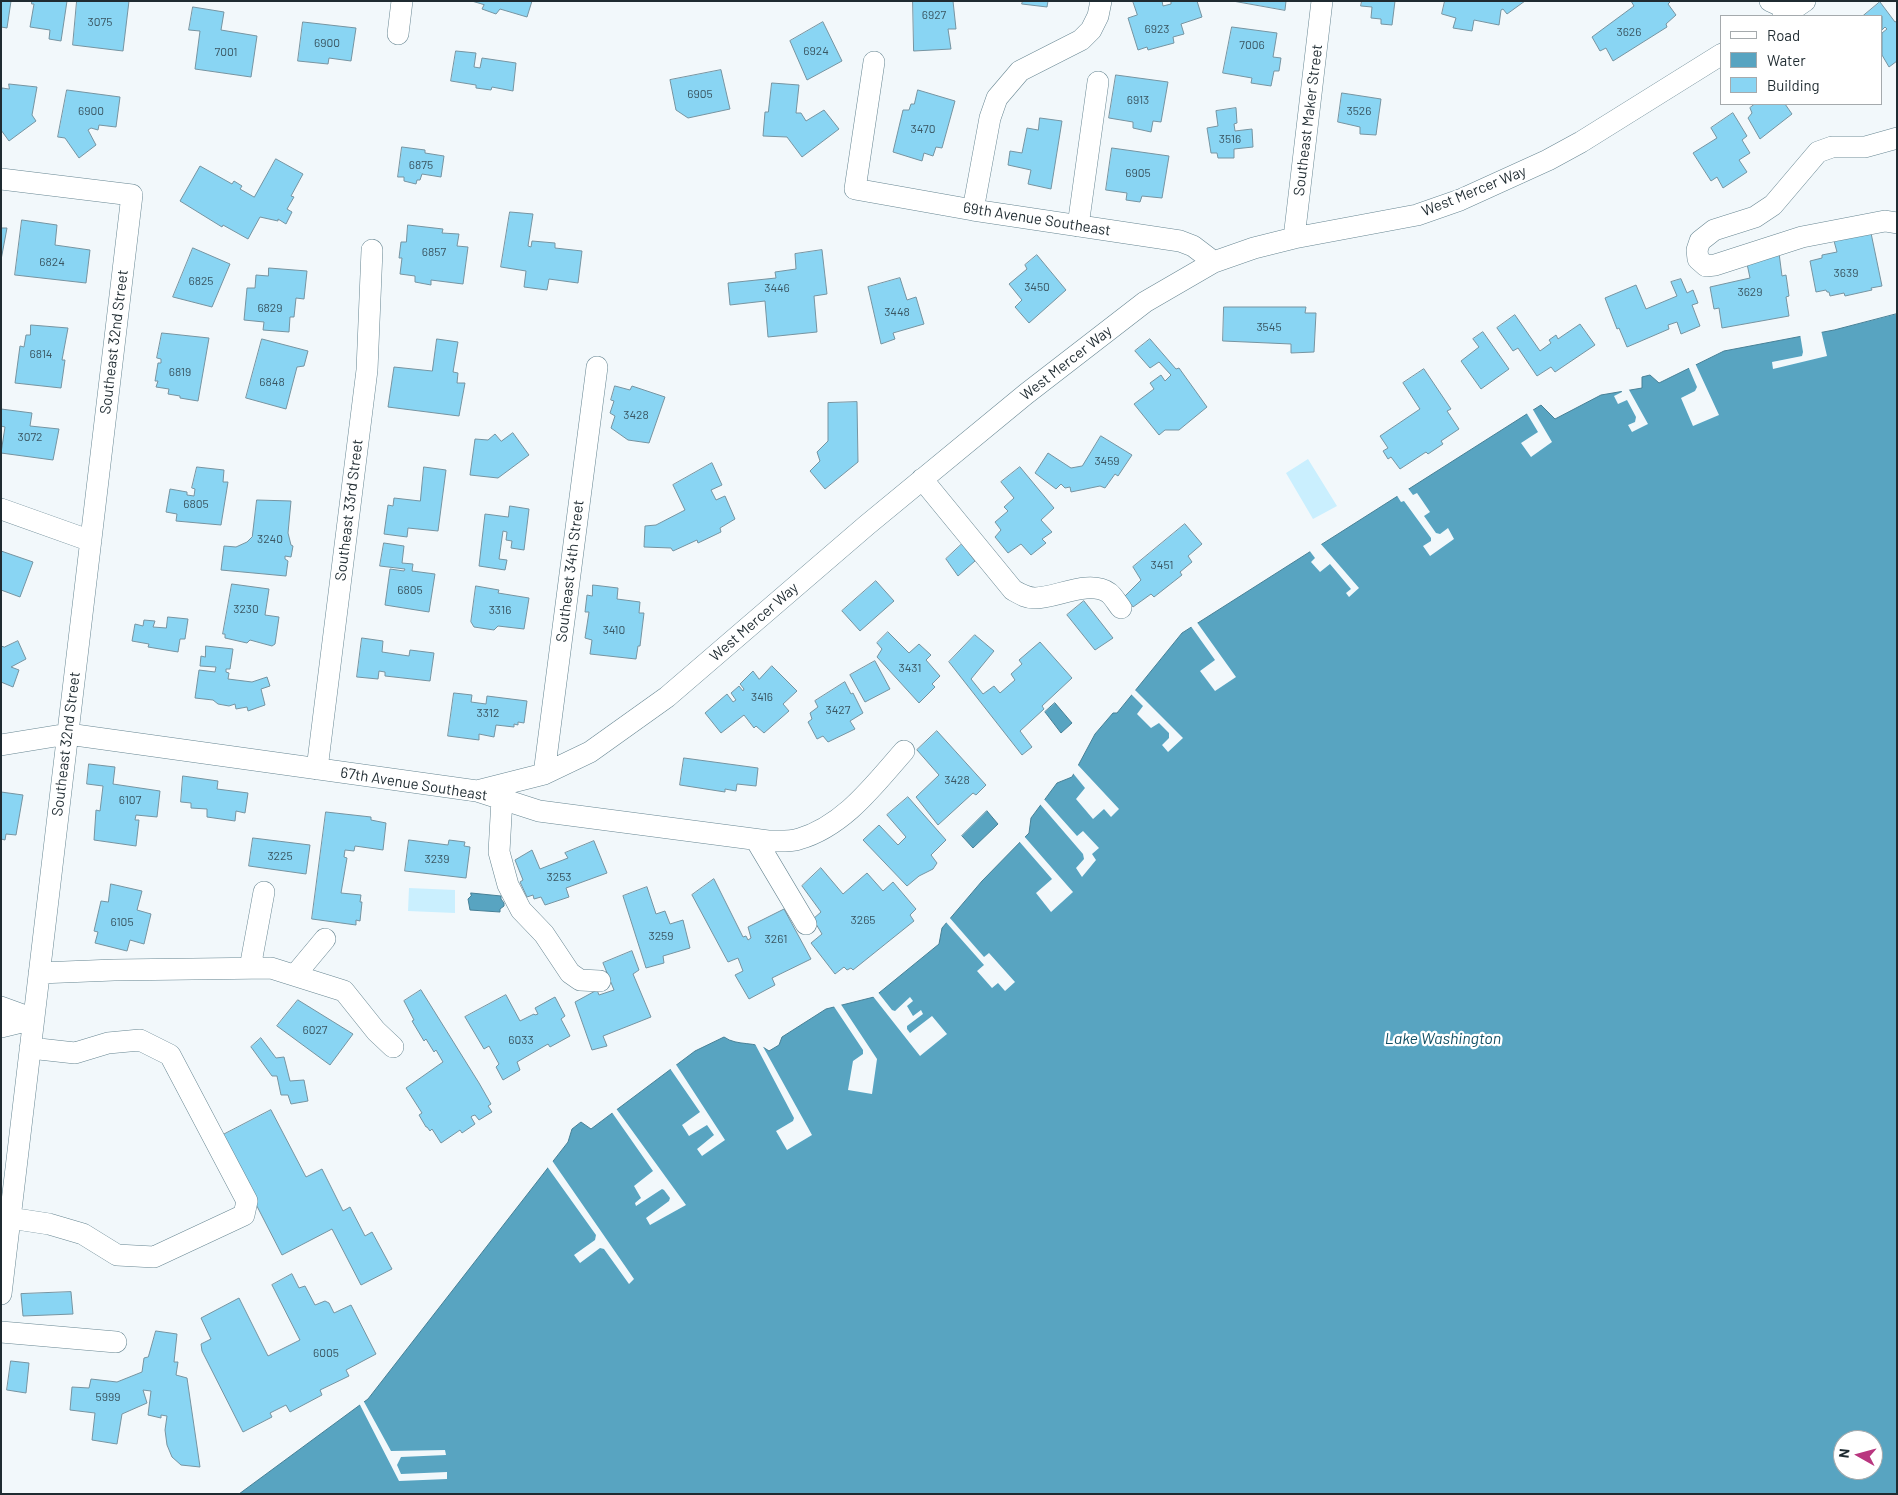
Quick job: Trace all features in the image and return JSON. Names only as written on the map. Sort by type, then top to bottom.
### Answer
[{"type":"street","points":[[398,34],[402,1]]},
{"type":"street","points":[[973,210],[990,118],[998,98],[1020,71],[1081,40],[1091,30],[1098,16],[1100,1]]},
{"type":"street","name":"Southeast Maker Street","points":[[1294,238],[1322,1]]},
{"type":"street","points":[[1770,1],[1793,9]]},
{"type":"street","name":"West Mercer Way","points":[[478,791],[544,774],[590,752],[667,697],[922,479],[1026,394],[1145,302],[1214,262],[1254,248],[1294,238],[1417,215],[1460,200],[1548,160],[1581,142],[1720,55]]},
{"type":"street","name":"69th Avenue Southeast","points":[[874,62],[855,190],[1180,241],[1193,246],[1214,262]]},
{"type":"street","points":[[1078,226],[1098,82]]},
{"type":"street","points":[[1897,138],[1865,147],[1832,147],[1818,152],[1773,205],[1755,217],[1714,230],[1700,241],[1697,250],[1698,259],[1706,266],[1716,265],[1802,237],[1885,221],[1897,223]]},
{"type":"street","name":"Southeast 32nd Street","points":[[1,179],[132,195],[2,1284]]},
{"type":"street","name":"Southeast 33rd Street","points":[[317,769],[367,370],[372,250]]},
{"type":"street","name":"Southeast 34th Street","points":[[544,774],[597,367]]},
{"type":"street","points":[[922,479],[1013,590],[1022,596],[1036,598],[1082,588],[1099,588],[1109,593],[1121,608]]},
{"type":"street","points":[[1,509],[90,541]]},
{"type":"street","points":[[1,745],[68,734]]},
{"type":"street","name":"67th Avenue Southeast","points":[[68,734],[478,791],[539,811],[768,841],[798,840],[825,827],[857,805],[904,751]]},
{"type":"street","points":[[502,799],[499,852],[508,885],[521,910],[544,934],[570,973],[580,980],[600,980]]},
{"type":"street","points":[[756,840],[806,924]]},
{"type":"street","points":[[250,968],[264,892]]},
{"type":"street","points":[[295,975],[325,939]]},
{"type":"street","points":[[39,973],[271,968],[344,991],[376,1031],[393,1047]]},
{"type":"street","points":[[1,1007],[34,1019]]},
{"type":"street","points":[[1,1027],[34,1019]]},
{"type":"street","points":[[10,1218],[49,1224],[83,1234],[117,1255],[154,1257],[244,1215],[248,1201],[170,1055],[140,1040],[108,1043],[75,1053],[30,1048]]},
{"type":"street","points":[[1,1332],[116,1342]]},
{"type":"shaded area","points":[[1308,459],[1337,506],[1313,519],[1286,473]]},
{"type":"shaded area","points":[[409,888],[455,890],[455,913],[408,911]]},
{"type":"water","name":"Lake Washington","points":[[1897,314],[1897,1494],[239,1494],[368,1399],[568,1142],[572,1129],[581,1122],[591,1129],[695,1051],[724,1037],[735,1042],[758,1046],[769,1051],[779,1045],[782,1037],[826,1009],[874,997],[939,944],[942,928],[982,881],[1029,833],[1031,818],[1057,783],[1072,777],[1095,734],[1113,713],[1117,713],[1182,633],[1541,405],[1555,419],[1601,395],[1642,388],[1642,377],[1650,375],[1659,383],[1724,351],[1834,330]]},
{"type":"water","points":[[1055,703],[1072,723],[1061,733],[1045,712]]},
{"type":"water","points":[[987,811],[998,824],[973,848],[962,836]]},
{"type":"water","points":[[471,893],[501,896],[504,906],[500,909],[500,912],[470,910],[468,899]]},
{"type":"pier","points":[[1821,330],[1827,356],[1773,369],[1772,362],[1802,356],[1800,334]]},
{"type":"pier","points":[[1695,363],[1719,415],[1693,426],[1681,398],[1695,391],[1697,387],[1688,366]]},
{"type":"pier","points":[[1628,388],[1648,424],[1632,432],[1628,425],[1635,422],[1636,417],[1627,400],[1618,404],[1614,396],[1622,392],[1621,389]]},
{"type":"pier","points":[[1532,408],[1552,442],[1531,457],[1521,443],[1538,432],[1526,412]]},
{"type":"pier","points":[[1407,487],[1413,495],[1417,493],[1430,512],[1424,516],[1436,533],[1440,534],[1448,528],[1454,539],[1430,556],[1423,546],[1431,541],[1431,538],[1404,501],[1401,502],[1396,494]]},
{"type":"pier","points":[[1320,543],[1359,588],[1349,597],[1346,593],[1351,589],[1330,564],[1320,572],[1311,562],[1315,558],[1309,550]]},
{"type":"pier","points":[[1196,621],[1236,677],[1215,691],[1200,671],[1215,660],[1190,625]]},
{"type":"pier","points":[[1134,689],[1183,738],[1168,752],[1162,745],[1169,738],[1169,733],[1159,723],[1151,728],[1137,714],[1143,706],[1130,693]]},
{"type":"pier","points":[[1077,764],[1119,809],[1111,817],[1104,809],[1093,819],[1076,799],[1085,788],[1072,772]]},
{"type":"pier","points":[[1043,798],[1077,836],[1083,831],[1099,848],[1092,854],[1096,860],[1082,877],[1076,868],[1084,859],[1083,854],[1039,803]]},
{"type":"pier","points":[[1023,835],[1073,892],[1051,912],[1036,893],[1052,879],[1018,840]]},
{"type":"pier","points":[[949,917],[984,957],[989,953],[1015,982],[1005,991],[998,983],[992,988],[977,971],[984,965],[945,921]]},
{"type":"pier","points":[[877,991],[892,1010],[895,1011],[910,997],[913,1001],[907,1006],[913,1016],[921,1010],[923,1014],[907,1026],[910,1033],[932,1016],[947,1034],[920,1056],[872,995]]},
{"type":"pier","points":[[840,1003],[877,1059],[872,1094],[848,1090],[853,1061],[863,1054],[863,1050],[833,1005]]},
{"type":"pier","points":[[754,1042],[761,1043],[812,1135],[787,1150],[776,1131],[793,1121],[794,1118]]},
{"type":"pier","points":[[675,1063],[725,1140],[702,1156],[697,1149],[714,1135],[707,1125],[689,1136],[682,1125],[700,1112],[669,1067]]},
{"type":"pier","points":[[615,1107],[686,1205],[650,1225],[646,1218],[669,1201],[670,1198],[662,1189],[636,1206],[635,1203],[641,1198],[634,1186],[653,1171],[611,1111]]},
{"type":"pier","points":[[551,1159],[634,1279],[629,1284],[604,1249],[600,1248],[580,1263],[574,1255],[595,1240],[596,1235],[546,1165]]},
{"type":"pier","points":[[363,1400],[391,1451],[445,1450],[446,1455],[401,1457],[397,1465],[401,1474],[447,1472],[447,1479],[399,1481],[359,1403]]},
{"type":"building","points":[[1,1],[11,1],[7,28],[1,27]]},
{"type":"building","points":[[32,1],[67,1],[61,41],[49,39],[50,30],[30,27],[34,4],[32,4]]},
{"type":"building","points":[[77,1],[129,1],[123,51],[73,45]]},
{"type":"building","points":[[472,1],[532,1],[527,17],[500,9],[496,14],[482,9],[484,5]]},
{"type":"building","points":[[913,1],[953,1],[956,29],[948,29],[951,49],[914,51]]},
{"type":"building","points":[[1023,1],[1048,1],[1047,7],[1022,4]]},
{"type":"building","points":[[1133,1],[1162,1],[1163,6],[1171,4],[1171,1],[1197,1],[1202,17],[1181,24],[1184,34],[1173,37],[1174,43],[1148,50],[1147,47],[1138,50],[1128,18],[1137,15]]},
{"type":"building","points":[[1233,1],[1286,1],[1285,10]]},
{"type":"building","points":[[1362,1],[1395,1],[1392,25],[1381,24],[1381,19],[1371,18],[1372,7],[1361,6]]},
{"type":"building","points":[[1445,1],[1525,1],[1507,14],[1503,9],[1501,10],[1499,25],[1474,20],[1472,31],[1453,28],[1456,18],[1442,14]]},
{"type":"building","points":[[1631,1],[1671,1],[1668,4],[1676,15],[1666,24],[1667,27],[1613,61],[1606,48],[1600,51],[1592,37],[1634,6]]},
{"type":"building","points":[[1880,2],[1895,22],[1897,21],[1897,61],[1889,67],[1883,57],[1883,32],[1887,29],[1885,27],[1883,29],[1883,15],[1864,15]]},
{"type":"building","points":[[193,7],[224,12],[221,30],[257,36],[251,77],[195,69],[200,31],[189,30]]},
{"type":"building","points":[[303,22],[356,28],[351,61],[329,58],[328,64],[298,61]]},
{"type":"building","points":[[823,22],[842,61],[807,80],[790,41]]},
{"type":"building","points":[[1232,27],[1277,33],[1273,57],[1281,58],[1279,71],[1274,71],[1271,86],[1251,83],[1252,78],[1223,73]]},
{"type":"building","points":[[456,51],[476,53],[474,67],[480,68],[482,58],[516,63],[513,91],[492,87],[491,90],[476,88],[476,85],[451,81]]},
{"type":"building","points":[[721,70],[730,109],[688,118],[676,110],[670,80]]},
{"type":"building","points":[[1116,75],[1168,82],[1161,122],[1153,121],[1151,132],[1133,128],[1133,122],[1109,118]]},
{"type":"building","points":[[772,83],[799,85],[796,113],[801,113],[806,121],[824,110],[839,129],[802,157],[787,137],[763,136],[765,112],[768,112]]},
{"type":"building","points":[[9,84],[37,87],[32,115],[36,121],[9,141],[1,130],[1,92],[2,88],[9,89]]},
{"type":"building","points":[[67,90],[120,97],[116,127],[99,125],[98,130],[91,128],[88,130],[96,145],[79,158],[65,138],[58,137]]},
{"type":"building","points":[[918,90],[955,101],[942,148],[936,147],[933,156],[924,153],[922,161],[893,152],[903,110],[909,110],[911,104],[914,104]]},
{"type":"building","points":[[1342,93],[1381,99],[1376,135],[1360,134],[1360,127],[1338,122]]},
{"type":"building","points":[[1754,105],[1786,105],[1792,114],[1760,139],[1748,118],[1752,113],[1750,108]]},
{"type":"building","points":[[1236,108],[1237,123],[1234,124],[1235,131],[1252,129],[1253,147],[1234,149],[1234,158],[1218,158],[1217,153],[1211,153],[1207,128],[1218,126],[1216,111]]},
{"type":"building","points":[[1733,113],[1747,136],[1742,140],[1750,153],[1739,160],[1747,172],[1723,188],[1717,177],[1711,181],[1693,153],[1717,138],[1711,128]]},
{"type":"building","points":[[1040,118],[1062,121],[1051,189],[1028,184],[1031,170],[1008,165],[1010,151],[1022,153],[1027,128],[1038,130]]},
{"type":"building","points":[[402,147],[425,150],[425,153],[444,156],[441,177],[422,174],[416,184],[404,181],[404,177],[398,177]]},
{"type":"building","points":[[1112,148],[1169,156],[1162,198],[1142,196],[1140,202],[1126,200],[1127,193],[1106,190]]},
{"type":"building","points":[[276,159],[303,174],[291,196],[294,197],[287,209],[292,212],[286,224],[278,219],[278,221],[260,217],[248,239],[223,225],[222,227],[180,201],[200,166],[232,184],[234,181],[242,186],[240,189],[254,197]]},
{"type":"building","points":[[510,212],[533,214],[528,246],[531,247],[532,241],[555,243],[555,248],[582,251],[578,283],[549,279],[547,290],[524,287],[526,271],[501,267]]},
{"type":"building","points":[[22,220],[57,225],[55,245],[90,250],[86,283],[15,275]]},
{"type":"building","points":[[408,225],[443,229],[442,233],[459,234],[457,246],[468,247],[463,284],[431,280],[431,285],[415,282],[415,276],[400,274],[401,242],[406,242]]},
{"type":"building","points":[[1,228],[7,228],[1,260]]},
{"type":"building","points":[[1871,233],[1882,286],[1845,296],[1844,293],[1830,296],[1826,290],[1816,292],[1810,261],[1822,258],[1822,255],[1837,252],[1834,241]]},
{"type":"building","points":[[193,248],[230,264],[212,307],[173,297]]},
{"type":"building","points":[[822,250],[827,294],[814,296],[817,332],[768,337],[765,301],[730,305],[728,283],[776,278],[775,272],[796,269],[795,254]]},
{"type":"building","points":[[1779,253],[1782,276],[1786,275],[1789,296],[1786,297],[1789,316],[1722,328],[1719,308],[1714,309],[1710,287],[1750,278],[1746,259]]},
{"type":"building","points":[[1037,255],[1066,290],[1029,323],[1015,307],[1022,300],[1009,284],[1027,269],[1025,265]]},
{"type":"building","points":[[269,268],[307,271],[304,299],[296,298],[294,317],[290,317],[289,332],[263,330],[264,322],[244,320],[247,288],[255,288],[256,275],[268,276]]},
{"type":"building","points":[[900,278],[907,300],[916,297],[924,324],[893,333],[895,339],[881,344],[868,287]]},
{"type":"building","points":[[1681,279],[1687,293],[1693,290],[1698,303],[1692,305],[1700,326],[1681,334],[1677,322],[1668,325],[1669,329],[1627,347],[1619,328],[1617,329],[1605,298],[1636,285],[1646,309],[1677,296],[1671,282]]},
{"type":"building","points":[[1224,307],[1306,307],[1305,313],[1316,313],[1314,352],[1291,353],[1291,344],[1223,341]]},
{"type":"building","points":[[1515,315],[1540,351],[1551,343],[1549,340],[1556,335],[1558,339],[1580,324],[1595,345],[1555,372],[1551,367],[1537,376],[1518,348],[1513,351],[1497,328]]},
{"type":"building","points":[[31,325],[68,328],[62,360],[65,360],[61,388],[15,383],[20,346],[24,347],[26,335],[30,335]]},
{"type":"building","points":[[1483,332],[1509,369],[1481,389],[1461,361],[1479,347],[1473,339]]},
{"type":"building","points":[[162,333],[209,338],[198,401],[168,394],[169,389],[156,387],[158,363],[161,363],[161,359],[157,358]]},
{"type":"building","points":[[262,339],[308,351],[304,366],[297,367],[286,409],[246,398]]},
{"type":"building","points":[[437,339],[458,342],[453,372],[458,373],[457,383],[465,383],[459,416],[388,407],[394,367],[432,371]]},
{"type":"building","points":[[1150,339],[1176,369],[1179,368],[1207,407],[1179,430],[1165,430],[1159,435],[1134,404],[1154,389],[1150,383],[1161,375],[1165,381],[1171,375],[1159,362],[1150,368],[1135,351]]},
{"type":"building","points":[[1424,369],[1451,409],[1447,411],[1459,429],[1441,441],[1443,444],[1428,454],[1426,452],[1400,469],[1391,457],[1388,459],[1383,451],[1388,448],[1380,436],[1420,409],[1403,383]]},
{"type":"building","points":[[615,386],[630,390],[632,386],[665,397],[649,443],[628,440],[611,428],[615,416],[610,413],[614,401],[611,400]]},
{"type":"building","points":[[857,402],[858,462],[825,489],[810,471],[820,461],[817,452],[828,441],[828,403]]},
{"type":"building","points":[[1,409],[32,413],[30,426],[59,429],[53,460],[1,453],[5,427],[1,426]]},
{"type":"building","points":[[513,433],[529,455],[498,478],[470,475],[475,439],[488,440],[495,434],[501,441]]},
{"type":"building","points":[[1101,436],[1132,455],[1118,476],[1115,474],[1105,488],[1100,486],[1071,492],[1070,487],[1065,488],[1061,484],[1056,489],[1035,473],[1048,453],[1071,468],[1082,466]]},
{"type":"building","points":[[712,463],[722,485],[711,490],[716,500],[725,496],[735,519],[720,528],[721,532],[698,543],[697,540],[673,551],[671,548],[644,547],[645,526],[656,525],[685,510],[673,485]]},
{"type":"building","points":[[197,467],[224,470],[223,482],[228,482],[221,525],[176,521],[177,514],[166,512],[170,489],[187,492],[187,495],[194,496],[195,489],[192,488]]},
{"type":"building","points":[[424,467],[446,470],[438,531],[408,528],[407,537],[384,534],[388,505],[393,506],[394,498],[420,501]]},
{"type":"building","points":[[1020,467],[1054,508],[1041,520],[1052,532],[1042,539],[1046,543],[1031,555],[1021,544],[1008,553],[995,537],[1001,530],[995,522],[1008,511],[1004,507],[1014,498],[1001,482]]},
{"type":"building","points":[[257,500],[291,501],[288,533],[291,545],[293,546],[291,557],[285,556],[285,559],[288,561],[286,576],[221,570],[224,546],[236,547],[247,542],[252,537]]},
{"type":"building","points":[[510,506],[529,509],[524,550],[511,548],[512,541],[506,540],[507,532],[503,531],[499,559],[507,560],[505,570],[479,566],[485,514],[508,517]]},
{"type":"building","points":[[1185,524],[1202,544],[1188,556],[1192,562],[1180,572],[1182,575],[1154,597],[1151,594],[1133,607],[1125,596],[1141,580],[1133,567]]},
{"type":"building","points":[[384,543],[404,546],[402,563],[413,564],[412,571],[435,574],[429,612],[385,605],[390,569],[404,571],[405,569],[380,566]]},
{"type":"building","points":[[962,544],[975,561],[958,576],[946,559]]},
{"type":"building","points":[[1,551],[33,562],[20,597],[1,590]]},
{"type":"building","points":[[876,581],[894,601],[860,631],[842,611]]},
{"type":"building","points":[[232,584],[269,589],[265,615],[279,617],[275,644],[272,646],[250,640],[247,643],[225,638],[225,634],[223,634]]},
{"type":"building","points":[[593,585],[618,588],[617,599],[640,602],[639,613],[644,613],[640,646],[638,646],[636,659],[590,654],[592,640],[585,638],[589,612],[585,612],[587,595],[592,596]]},
{"type":"building","points":[[476,586],[499,590],[498,593],[529,598],[524,629],[498,626],[494,630],[474,627],[471,622]]},
{"type":"building","points":[[1084,601],[1113,638],[1095,650],[1067,615]]},
{"type":"building","points":[[168,617],[188,619],[185,639],[180,639],[178,652],[148,647],[149,644],[132,641],[135,624],[143,626],[144,620],[155,621],[153,627],[166,628]]},
{"type":"building","points":[[888,632],[909,653],[919,644],[931,655],[926,660],[940,676],[932,684],[935,687],[919,703],[877,657],[882,649],[877,643]]},
{"type":"building","points":[[975,635],[994,651],[971,679],[983,694],[994,686],[1000,693],[1015,680],[1011,674],[1022,664],[1019,660],[1040,642],[1072,678],[1042,706],[1044,709],[1020,731],[1032,747],[1022,755],[949,662]]},
{"type":"building","points":[[362,638],[383,641],[382,652],[409,656],[410,650],[434,653],[430,681],[385,676],[385,672],[379,671],[378,679],[357,677]]},
{"type":"building","points":[[18,641],[26,659],[11,667],[19,670],[13,687],[1,682],[1,646],[4,647]]},
{"type":"building","points":[[206,646],[233,649],[230,669],[226,669],[226,672],[229,673],[228,679],[252,682],[267,677],[270,686],[261,689],[265,705],[248,711],[247,707],[236,709],[235,704],[229,706],[218,704],[213,700],[195,698],[199,670],[215,672],[216,667],[200,666],[201,656],[205,657]]},
{"type":"building","points":[[875,661],[890,689],[865,702],[850,675]]},
{"type":"building","points":[[772,666],[797,691],[783,704],[789,711],[764,733],[756,726],[754,728],[744,715],[721,733],[705,713],[727,694],[733,702],[736,700],[731,693],[739,686],[743,691],[744,689],[740,684],[753,671],[759,679]]},
{"type":"building","points":[[845,682],[863,713],[850,721],[855,729],[828,742],[823,736],[817,739],[808,722],[812,719],[810,713],[818,707],[815,701]]},
{"type":"building","points":[[454,693],[472,695],[471,702],[486,704],[487,696],[527,701],[524,723],[518,722],[518,725],[514,724],[514,727],[496,725],[494,737],[479,734],[479,740],[448,736]]},
{"type":"building","points":[[937,731],[986,785],[976,795],[973,793],[938,825],[916,797],[939,775],[917,750]]},
{"type":"building","points":[[684,758],[758,768],[756,786],[737,784],[736,791],[725,789],[725,792],[680,785]]},
{"type":"building","points":[[89,764],[115,767],[113,784],[160,791],[157,817],[136,815],[135,820],[139,820],[136,846],[94,840],[96,810],[100,811],[103,786],[87,784]]},
{"type":"building","points":[[183,776],[218,781],[217,789],[248,793],[245,813],[236,811],[235,821],[207,817],[207,809],[191,808],[191,803],[181,802]]},
{"type":"building","points":[[1,792],[23,795],[16,835],[6,834],[5,840],[1,839]]},
{"type":"building","points":[[908,797],[946,840],[931,855],[937,863],[933,869],[919,876],[907,886],[863,840],[879,825],[898,845],[906,837],[887,815]]},
{"type":"building","points":[[326,812],[371,817],[371,820],[386,823],[383,850],[355,846],[354,851],[345,850],[344,857],[347,858],[341,893],[361,895],[360,921],[356,920],[356,925],[312,919]]},
{"type":"building","points":[[253,838],[310,845],[306,874],[249,866]]},
{"type":"building","points":[[409,840],[448,845],[449,840],[465,842],[464,846],[470,847],[466,878],[405,871]]},
{"type":"building","points":[[594,841],[607,873],[566,888],[569,897],[545,905],[541,897],[534,899],[533,895],[527,897],[520,882],[523,880],[515,860],[532,850],[540,869],[568,858],[565,853]]},
{"type":"building","points":[[821,868],[843,894],[867,873],[883,891],[893,882],[916,909],[910,915],[914,921],[853,970],[851,968],[847,970],[844,967],[835,974],[811,943],[822,934],[813,919],[821,912],[802,886]]},
{"type":"building","points":[[714,879],[743,937],[746,936],[748,940],[751,938],[748,927],[784,909],[811,959],[772,978],[775,985],[749,999],[735,975],[743,971],[738,958],[728,962],[692,895]]},
{"type":"building","points":[[111,884],[142,891],[137,910],[151,914],[144,944],[130,940],[127,951],[95,943],[98,932],[94,931],[101,901],[108,902]]},
{"type":"building","points":[[647,887],[656,914],[665,911],[670,924],[683,920],[690,948],[663,956],[664,963],[646,968],[623,896]]},
{"type":"building","points":[[632,951],[639,970],[633,974],[651,1017],[603,1036],[607,1046],[592,1050],[575,1002],[597,990],[599,995],[614,990],[603,963]]},
{"type":"building","points":[[421,990],[491,1104],[488,1106],[492,1112],[479,1120],[475,1115],[472,1116],[475,1124],[462,1133],[460,1130],[441,1143],[432,1129],[430,1131],[426,1127],[419,1115],[422,1113],[406,1088],[443,1062],[436,1050],[434,1052],[426,1039],[424,1041],[412,1021],[414,1020],[404,1001]]},
{"type":"building","points":[[506,995],[520,1021],[538,1014],[535,1008],[555,997],[565,1016],[561,1019],[570,1036],[550,1047],[548,1044],[517,1062],[520,1070],[503,1080],[496,1067],[499,1064],[489,1046],[484,1049],[465,1017]]},
{"type":"building","points":[[298,1000],[353,1034],[330,1065],[277,1026]]},
{"type":"building","points":[[261,1038],[276,1058],[284,1057],[290,1081],[304,1080],[308,1101],[291,1104],[288,1095],[281,1095],[277,1076],[272,1076],[251,1047]]},
{"type":"building","points":[[271,1110],[306,1177],[322,1169],[343,1211],[350,1207],[365,1236],[372,1232],[392,1269],[361,1285],[332,1229],[282,1255],[221,1136]]},
{"type":"building","points":[[292,1274],[299,1288],[305,1286],[315,1305],[325,1301],[329,1303],[334,1313],[351,1305],[376,1354],[346,1370],[349,1376],[320,1390],[322,1395],[290,1412],[286,1405],[270,1413],[272,1417],[243,1432],[202,1351],[201,1344],[211,1339],[201,1318],[239,1298],[268,1356],[300,1340],[272,1285]]},
{"type":"building","points":[[71,1292],[73,1314],[23,1316],[21,1294]]},
{"type":"building","points":[[156,1331],[177,1334],[174,1362],[178,1362],[176,1375],[187,1378],[200,1467],[181,1465],[172,1457],[167,1445],[165,1430],[167,1416],[161,1415],[161,1418],[148,1415],[151,1391],[143,1390],[147,1403],[122,1414],[117,1444],[92,1440],[95,1413],[70,1410],[72,1387],[89,1388],[91,1379],[117,1382],[142,1372],[144,1358],[148,1357]]},
{"type":"building","points":[[11,1361],[29,1363],[26,1393],[7,1390]]}]
